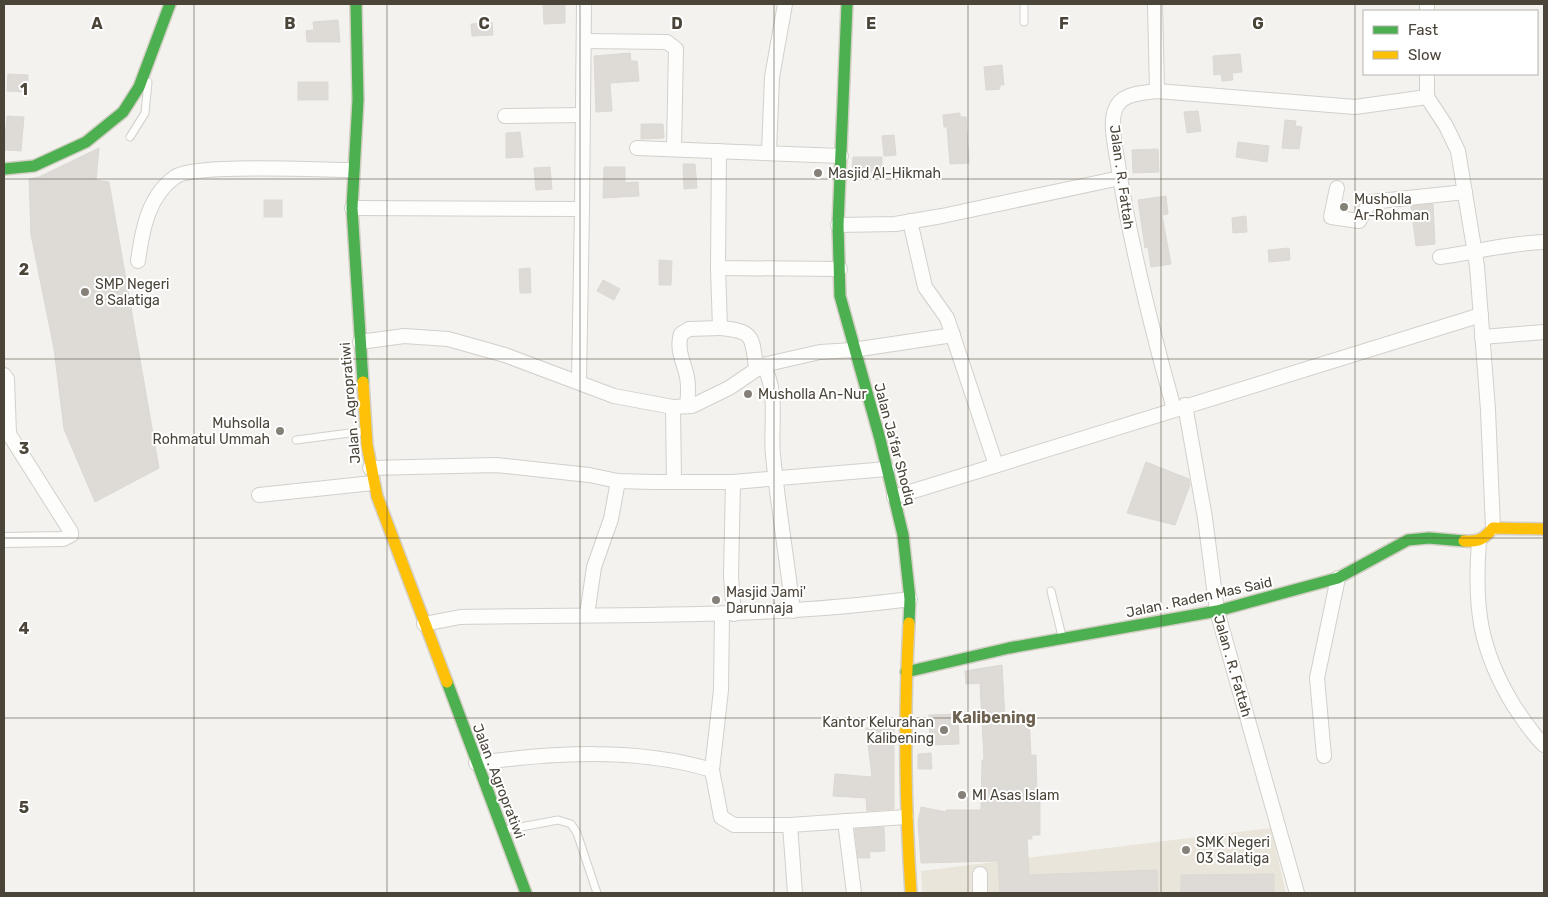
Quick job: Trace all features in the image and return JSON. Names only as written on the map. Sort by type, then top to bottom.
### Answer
[{"type":"street","points":[[4,169],[34,166],[86,142],[123,112],[139,87],[170,4]]},
{"type":"street","name":"Jalan . Agropratiwi","points":[[356,4],[358,100],[352,170],[352,208],[370,468],[373,483],[424,624],[526,893]]},
{"type":"street","points":[[579,382],[584,4]]},
{"type":"street","points":[[769,152],[772,77],[785,4]]},
{"type":"street","name":"Jalan Ja'far Shodiq","points":[[847,4],[838,225],[840,296],[903,535],[910,599],[906,672],[906,817],[912,893]]},
{"type":"street","points":[[1155,4],[1157,91]]},
{"type":"street","points":[[584,40],[667,42],[674,45],[676,49],[674,148]]},
{"type":"street","points":[[1427,75],[1426,96],[1446,126],[1458,151],[1475,252],[1481,315],[1488,410],[1493,528],[1484,539],[1479,541],[1477,602],[1485,642],[1502,686],[1521,717],[1544,745]]},
{"type":"street","name":"Jalan . R. Fattah","points":[[1297,893],[1217,612],[1205,518],[1179,407],[1134,252],[1114,138],[1114,110],[1120,101],[1127,96],[1157,91],[1355,107],[1426,96]]},
{"type":"street","points":[[505,116],[583,115]]},
{"type":"street","points":[[637,148],[841,156]]},
{"type":"street","points":[[719,151],[718,268],[720,328]]},
{"type":"street","points":[[138,261],[141,236],[151,206],[166,184],[179,174],[212,169],[352,170]]},
{"type":"street","points":[[838,225],[910,221],[1120,178]]},
{"type":"street","points":[[1337,188],[1331,217],[1359,221],[1370,202],[1465,192]]},
{"type":"street","points":[[352,208],[582,209]]},
{"type":"street","points":[[910,221],[925,287],[947,318],[996,465]]},
{"type":"street","points":[[1440,257],[1496,249],[1510,244],[1544,242]]},
{"type":"street","points":[[718,268],[840,269]]},
{"type":"street","points":[[894,497],[1179,407],[1481,315]]},
{"type":"street","points":[[674,482],[680,407],[687,376],[682,364],[678,342],[681,334],[689,330],[720,328],[741,330],[747,334],[753,343],[759,367],[769,375],[772,388],[773,455],[793,611]]},
{"type":"street","points":[[1482,337],[1544,332]]},
{"type":"street","points":[[360,342],[404,336],[448,339],[506,355],[614,396],[680,407],[729,388],[759,367],[820,352],[853,350],[953,334]]},
{"type":"street","points":[[4,375],[7,378],[7,434],[72,532],[71,535],[63,539],[4,540]]},
{"type":"street","points":[[370,468],[496,465],[590,475],[618,481],[674,482],[777,480],[887,469]]},
{"type":"street","points":[[587,615],[594,567],[611,519],[618,481]]},
{"type":"street","points":[[733,482],[731,576],[712,770],[721,816],[727,822],[734,825],[790,825],[906,817]]},
{"type":"street","points":[[259,495],[373,483]]},
{"type":"street","points":[[1493,528],[1544,529]]},
{"type":"street","name":"Jalan . Raden Mas Said","points":[[906,672],[1009,648],[1217,612],[1338,578],[1408,540],[1429,538],[1468,543],[1479,541]]},
{"type":"street","points":[[1324,756],[1317,678],[1338,578]]},
{"type":"street","points":[[424,624],[460,617],[728,614],[793,611],[910,599]]},
{"type":"street","points":[[476,764],[516,758],[586,754],[642,758],[687,764],[712,770]]},
{"type":"street","points":[[845,821],[854,893]]},
{"type":"street","points":[[790,825],[795,893]]},
{"type":"street","points":[[980,874],[980,893]]},
{"type":"lane","points":[[1024,4],[1024,22]]},
{"type":"lane","points":[[130,137],[145,113],[148,103],[148,64]]},
{"type":"lane","points":[[296,440],[366,431]]},
{"type":"lane","points":[[1051,590],[1063,638]]},
{"type":"lane","points":[[502,830],[558,820],[572,824],[577,833],[597,893]]},
{"type":"shaded area","name":"SMK Negeri 03 Salatiga","points":[[1271,828],[1286,893],[922,893],[921,871]]},
{"type":"building","points":[[543,4],[565,4],[565,23],[544,24]]},
{"type":"building","points":[[338,20],[340,42],[307,42],[306,31],[314,30],[313,22]]},
{"type":"building","points":[[492,22],[493,35],[472,36],[471,24]]},
{"type":"building","points":[[630,53],[631,61],[637,61],[639,81],[610,83],[612,111],[596,112],[594,56]]},
{"type":"building","points":[[1240,54],[1242,72],[1232,73],[1233,80],[1222,81],[1221,74],[1214,75],[1213,56]]},
{"type":"building","points":[[1002,65],[1004,85],[1000,85],[1000,89],[986,90],[984,67]]},
{"type":"building","points":[[8,74],[28,75],[28,92],[7,91]]},
{"type":"building","points":[[298,82],[328,82],[328,100],[298,100]]},
{"type":"building","points":[[1198,111],[1201,131],[1187,133],[1184,112]]},
{"type":"building","points":[[960,113],[960,117],[966,117],[969,163],[950,164],[947,127],[944,127],[943,115]]},
{"type":"building","points":[[7,116],[24,117],[21,151],[4,150]]},
{"type":"building","points":[[1285,120],[1296,121],[1295,126],[1302,127],[1299,149],[1282,148]]},
{"type":"building","points":[[641,124],[663,124],[664,138],[641,139]]},
{"type":"building","points":[[520,132],[523,157],[506,158],[506,133]]},
{"type":"building","points":[[894,135],[896,155],[884,156],[882,136]]},
{"type":"building","points":[[1238,142],[1269,146],[1267,162],[1236,157]]},
{"type":"building","name":"SMP Negeri 8 Salatiga","points":[[99,148],[96,180],[109,182],[159,468],[95,502],[64,429],[54,349],[31,235],[29,179],[39,177]]},
{"type":"building","points":[[1158,149],[1159,172],[1133,173],[1132,150]]},
{"type":"building","points":[[853,157],[882,157],[882,173],[852,173]]},
{"type":"building","points":[[683,164],[695,164],[697,188],[684,189]]},
{"type":"building","points":[[550,167],[552,189],[536,190],[534,168]]},
{"type":"building","points":[[604,167],[625,167],[625,183],[638,182],[639,196],[603,198]]},
{"type":"building","points":[[1166,196],[1168,214],[1162,215],[1171,264],[1151,267],[1148,247],[1145,248],[1138,200]]},
{"type":"building","points":[[264,200],[282,200],[282,217],[264,217]]},
{"type":"building","points":[[1433,204],[1435,244],[1416,246],[1411,206]]},
{"type":"building","points":[[1246,216],[1247,232],[1233,233],[1232,218]]},
{"type":"building","points":[[1289,248],[1290,260],[1269,262],[1268,250]]},
{"type":"building","points":[[659,260],[672,261],[671,285],[659,285]]},
{"type":"building","points":[[530,268],[531,293],[520,293],[519,269]]},
{"type":"building","points":[[603,280],[620,289],[614,300],[597,291]]},
{"type":"building","points":[[1146,462],[1189,479],[1190,485],[1175,525],[1127,513]]},
{"type":"building","points":[[1002,665],[1005,719],[1029,718],[1031,755],[1036,755],[1037,796],[1040,796],[1040,835],[1032,835],[1032,839],[1027,839],[1029,875],[1157,870],[1158,893],[1000,893],[998,861],[921,863],[918,822],[921,807],[946,812],[946,810],[981,810],[982,760],[984,760],[980,683],[966,684],[965,671]]},
{"type":"building","name":"Kantor Kelurahan Kalibening","points":[[958,714],[959,744],[930,745],[929,715]]},
{"type":"building","points":[[894,725],[894,809],[867,811],[866,798],[833,796],[835,774],[872,777],[866,728]]},
{"type":"building","points":[[931,753],[932,769],[918,769],[918,754]]},
{"type":"building","points":[[884,827],[885,851],[869,852],[870,858],[858,858],[855,829]]},
{"type":"building","points":[[1274,874],[1274,893],[1181,893],[1181,875]]},
{"type":"traffic: fast","points":[[4,169],[34,166],[86,142],[123,112],[139,87],[170,4]]},
{"type":"traffic: fast","points":[[356,4],[358,100],[352,208],[363,382]]},
{"type":"traffic: fast","points":[[847,4],[838,225],[840,296],[880,439],[903,535],[910,599],[909,623]]},
{"type":"traffic: fast","points":[[906,672],[1009,648],[1217,611],[1338,578],[1408,540],[1429,538],[1464,541]]},
{"type":"traffic: fast","points":[[447,682],[526,893]]},
{"type":"traffic: slow","points":[[363,382],[367,445],[377,496],[447,682]]},
{"type":"traffic: slow","points":[[1464,541],[1481,539],[1493,528],[1544,529]]},
{"type":"traffic: slow","points":[[909,623],[906,690],[906,758],[907,826],[911,893]]},
{"type":"place","name":"Masjid Al-Hikmah","points":[[818,173]]},
{"type":"place","name":"Musholla Ar-Rohman","points":[[1344,207]]},
{"type":"place","name":"SMP Negeri 8 Salatiga","points":[[85,292]]},
{"type":"place","name":"Musholla An-Nur","points":[[748,394]]},
{"type":"place","name":"Muhsolla Rohmatul Ummah","points":[[280,431]]},
{"type":"place","name":"Masjid Jami' Darunnaja","points":[[716,600]]},
{"type":"place","name":"Kantor Kelurahan Kalibening","points":[[944,730]]},
{"type":"place","name":"MI Asas Islam","points":[[962,795]]},
{"type":"place","name":"SMK Negeri 03 Salatiga","points":[[1186,850]]},
{"type":"district","name":"Kalibening","points":[[994,717]]}]
